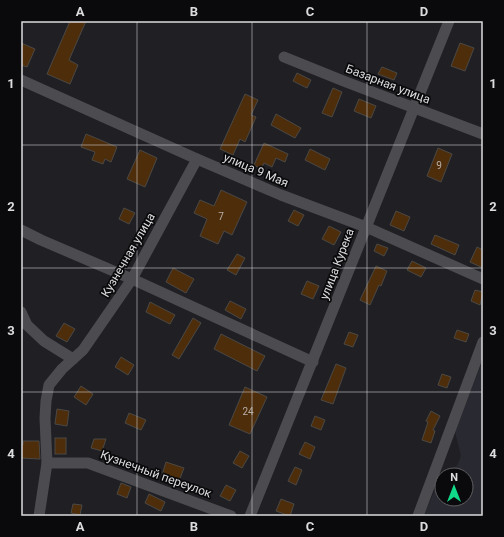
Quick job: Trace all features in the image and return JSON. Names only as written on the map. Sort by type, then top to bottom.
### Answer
[{"type":"street","name":"улица Курека","points":[[250,516],[313,362],[448,21]]},
{"type":"street","name":"Базарная улица","points":[[284,56],[483,134]]},
{"type":"street","name":"улица 9 Мая","points":[[21,80],[197,159],[281,195],[366,227],[483,279]]},
{"type":"street","name":"Кузнечная улица","points":[[39,516],[47,463],[45,418],[49,385],[62,369],[84,350],[132,279],[197,159]]},
{"type":"street","points":[[21,230],[313,362]]},
{"type":"street","points":[[21,312],[27,325],[44,341],[73,359]]},
{"type":"street","points":[[418,516],[483,342]]},
{"type":"street","name":"Кузнечный переулок","points":[[47,463],[88,463],[231,516]]},
{"type":"shaded area","points":[[483,360],[483,516],[424,516],[434,492],[434,507],[474,507],[474,467],[455,467],[461,456],[455,431]]},
{"type":"building","points":[[70,21],[86,21],[69,60],[78,65],[70,84],[47,74]]},
{"type":"building","points":[[21,43],[35,49],[27,67],[21,65]]},
{"type":"building","points":[[460,43],[474,48],[465,71],[451,66]]},
{"type":"building","points":[[382,67],[397,73],[394,80],[378,74]]},
{"type":"building","points":[[297,73],[311,80],[307,88],[293,81]]},
{"type":"building","points":[[333,88],[342,92],[332,117],[322,113]]},
{"type":"building","points":[[245,94],[258,100],[251,115],[256,117],[245,142],[240,139],[233,155],[220,149]]},
{"type":"building","points":[[359,99],[376,106],[371,118],[354,111]]},
{"type":"building","points":[[276,114],[301,128],[295,138],[271,125]]},
{"type":"building","points":[[86,134],[117,147],[111,162],[105,159],[103,164],[92,160],[95,152],[81,147]]},
{"type":"building","points":[[264,143],[288,154],[285,162],[276,158],[272,167],[264,163],[261,169],[254,165]]},
{"type":"building","points":[[438,148],[452,154],[441,182],[427,176]]},
{"type":"building","points":[[310,149],[330,159],[325,170],[305,160]]},
{"type":"building","points":[[140,150],[157,158],[145,187],[127,179]]},
{"type":"building","points":[[221,190],[247,202],[232,235],[224,231],[218,244],[200,236],[207,219],[194,213],[200,200],[214,206]]},
{"type":"building","points":[[124,208],[135,213],[129,224],[119,219]]},
{"type":"building","points":[[294,210],[304,215],[298,226],[288,221]]},
{"type":"building","points":[[396,211],[410,217],[404,231],[390,225]]},
{"type":"building","points":[[329,226],[341,232],[334,245],[322,239]]},
{"type":"building","points":[[435,235],[459,245],[455,255],[431,244]]},
{"type":"building","points":[[377,244],[388,248],[384,256],[374,251]]},
{"type":"building","points":[[477,247],[483,250],[483,268],[470,262]]},
{"type":"building","points":[[237,254],[245,258],[236,275],[227,270]]},
{"type":"building","points":[[412,261],[426,268],[421,277],[407,270]]},
{"type":"building","points":[[376,266],[387,271],[381,286],[379,285],[370,305],[360,300]]},
{"type":"building","points":[[173,268],[194,279],[186,293],[166,282]]},
{"type":"building","points":[[307,281],[319,286],[313,299],[301,294]]},
{"type":"building","points":[[475,290],[483,292],[480,305],[471,301]]},
{"type":"building","points":[[230,301],[246,309],[241,319],[225,310]]},
{"type":"building","points":[[150,302],[175,315],[170,324],[146,312]]},
{"type":"building","points":[[193,318],[201,323],[179,359],[172,355]]},
{"type":"building","points":[[64,323],[75,329],[67,342],[56,336]]},
{"type":"building","points":[[457,330],[469,334],[466,342],[454,338]]},
{"type":"building","points":[[349,332],[358,335],[353,347],[344,344]]},
{"type":"building","points":[[221,334],[265,356],[257,371],[214,349]]},
{"type":"building","points":[[121,357],[134,365],[128,375],[115,367]]},
{"type":"building","points":[[336,364],[346,368],[333,404],[321,400]]},
{"type":"building","points":[[442,374],[451,377],[447,388],[438,385]]},
{"type":"building","points":[[81,386],[93,394],[86,405],[74,397]]},
{"type":"building","points":[[245,387],[267,397],[250,434],[229,425]]},
{"type":"building","points":[[57,409],[69,411],[67,426],[55,424]]},
{"type":"building","points":[[431,411],[440,416],[433,430],[435,431],[431,443],[422,440],[428,422],[426,421]]},
{"type":"building","points":[[129,413],[146,420],[141,430],[125,423]]},
{"type":"building","points":[[315,416],[325,420],[321,430],[311,426]]},
{"type":"building","points":[[55,438],[66,438],[66,454],[55,454]]},
{"type":"building","points":[[94,439],[106,439],[102,451],[91,448]]},
{"type":"building","points":[[23,441],[39,441],[40,459],[21,458],[21,445],[23,445]]},
{"type":"building","points":[[305,442],[315,447],[310,459],[299,454]]},
{"type":"building","points":[[240,451],[249,456],[242,468],[233,463]]},
{"type":"building","points":[[166,462],[184,468],[179,481],[162,475]]},
{"type":"building","points":[[295,467],[302,470],[296,485],[288,481]]},
{"type":"building","points":[[121,483],[131,487],[127,498],[117,494]]},
{"type":"building","points":[[226,485],[236,490],[230,501],[220,496]]},
{"type":"building","points":[[149,494],[165,502],[161,511],[145,503]]},
{"type":"building","points":[[281,499],[294,504],[290,516],[276,511]]},
{"type":"building","points":[[73,504],[82,505],[80,515],[71,513]]}]
